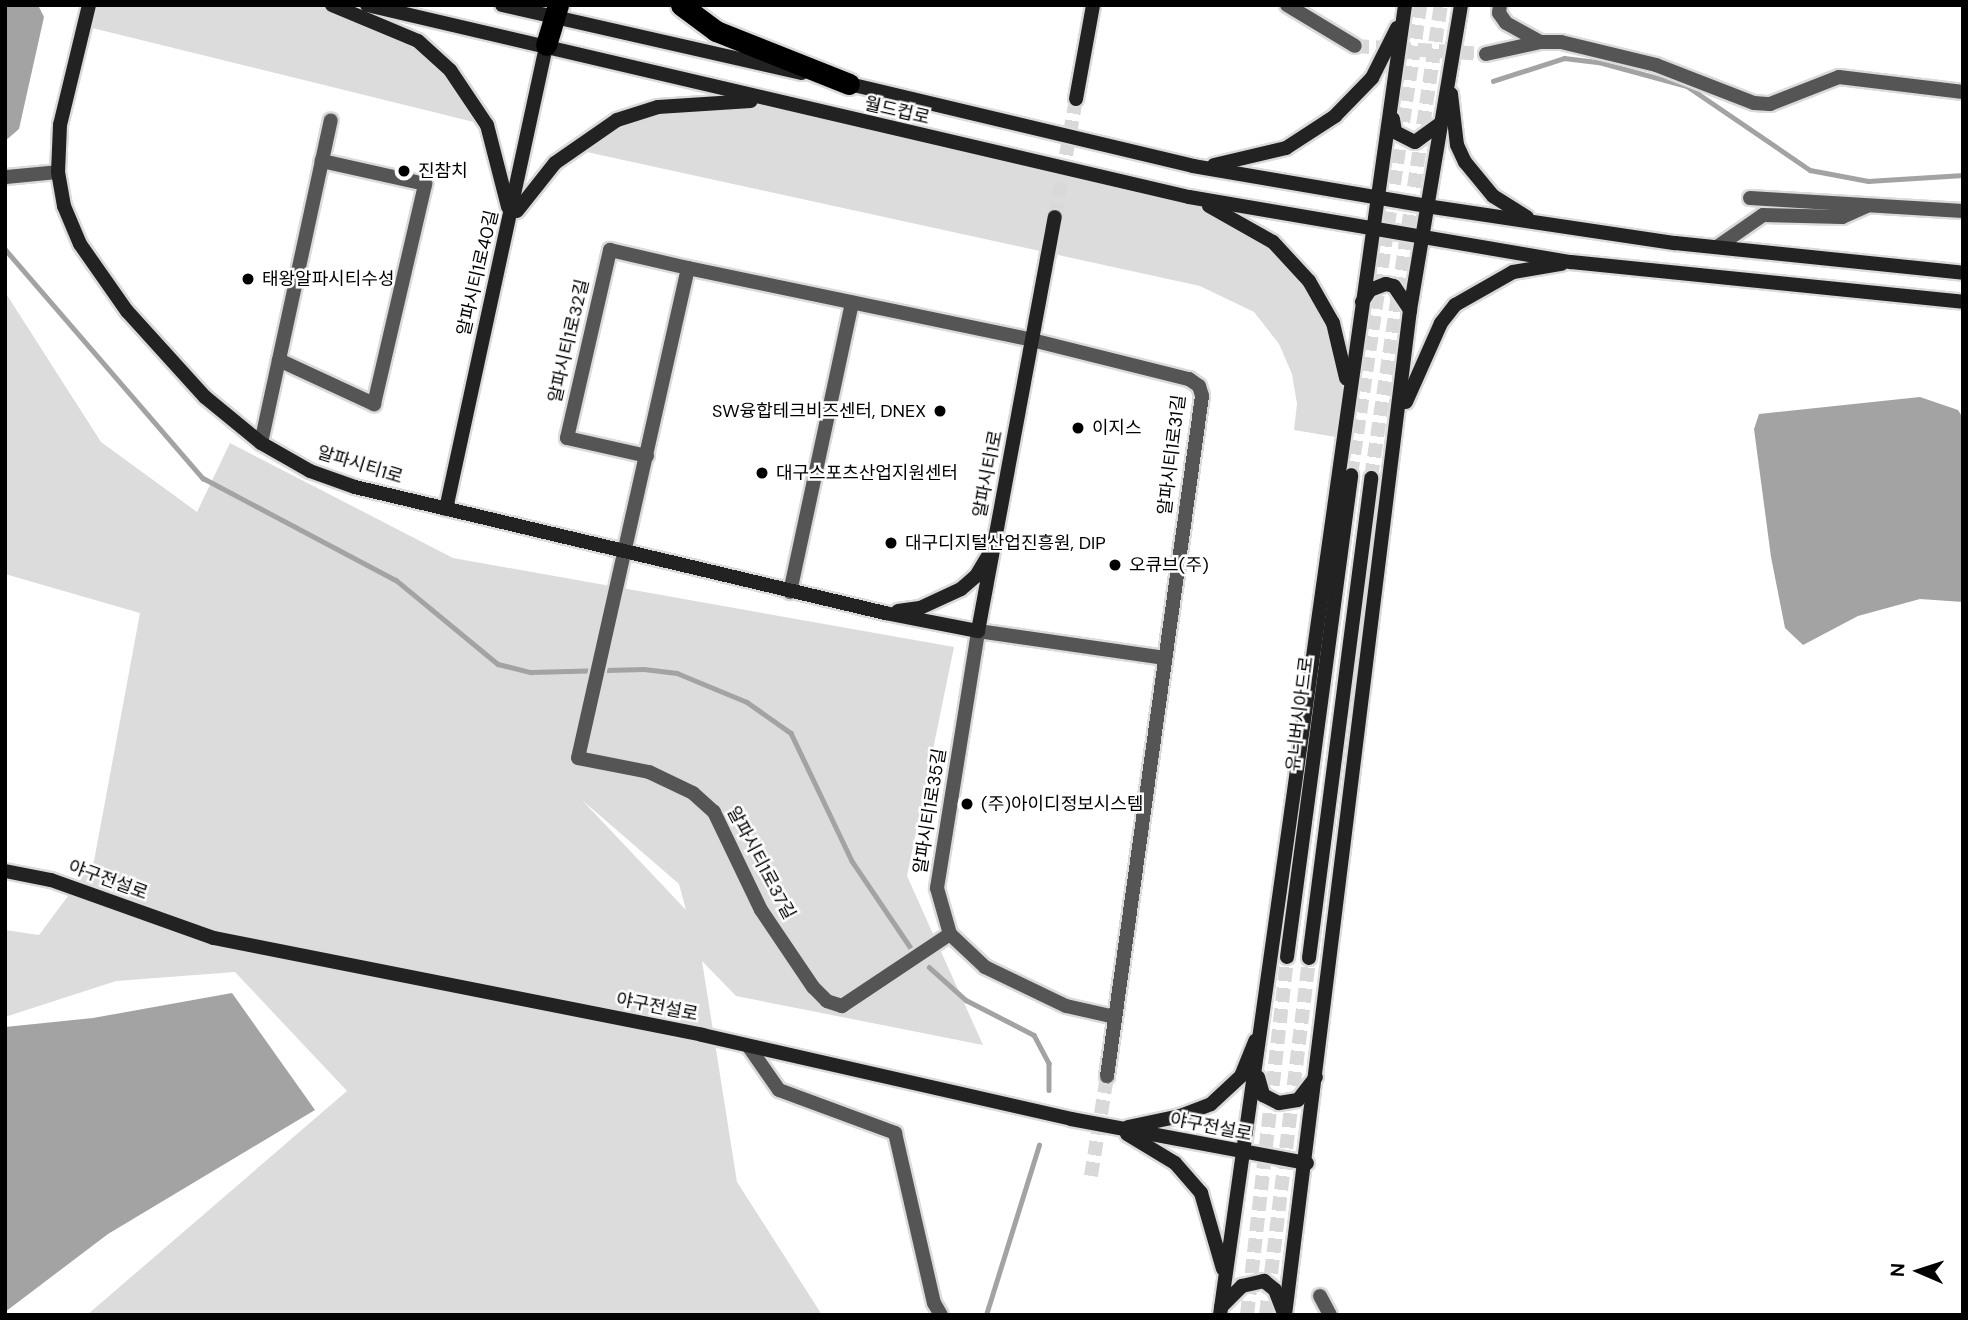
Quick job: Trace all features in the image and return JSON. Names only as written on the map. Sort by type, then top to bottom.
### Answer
[{"type":"highway","points":[[681,5],[716,31],[849,84]]},
{"type":"highway","points":[[546,46],[556,12]]},
{"type":"main road","name":"알파시티1로","points":[[89,5],[60,125],[58,172],[64,206],[80,244],[127,311],[189,381],[261,443],[321,475],[446,509],[885,613],[978,631],[1055,217]]},
{"type":"main road","points":[[332,5],[418,41],[450,70],[480,109],[494,144],[508,197],[509,228]]},
{"type":"main road","name":"월드컵로","points":[[367,5],[766,101],[1189,197],[1421,239],[1572,262]]},
{"type":"main road","name":"월드컵로","points":[[502,5],[556,12],[1193,166],[1541,223],[1717,247],[1963,273]]},
{"type":"main road","points":[[1076,99],[1093,5]]},
{"type":"main road","points":[[1285,1315],[1318,1076],[1410,310],[1461,5]]},
{"type":"main road","points":[[1220,1312],[1245,1153],[1345,414],[1392,115],[1405,8]]},
{"type":"main road","points":[[1193,166],[1270,155],[1328,122],[1372,78],[1405,8]]},
{"type":"main road","name":"알파시티1로40길","points":[[446,509],[509,228],[546,46]]},
{"type":"main road","points":[[1449,66],[1455,134],[1465,162],[1493,196],[1541,223]]},
{"type":"main road","points":[[509,228],[524,197],[555,163],[617,120],[659,107],[766,101]]},
{"type":"main road","points":[[1392,115],[1395,132],[1415,142],[1441,123]]},
{"type":"main road","points":[[1189,197],[1255,229],[1309,281],[1341,345],[1345,414]]},
{"type":"main road","points":[[1399,416],[1432,341],[1455,305],[1513,272],[1572,262],[1963,302]]},
{"type":"main road","points":[[1361,304],[1370,290],[1386,284],[1394,286],[1410,310]]},
{"type":"main road","name":"유니버시아드로","points":[[1287,957],[1351,475]]},
{"type":"main road","points":[[1309,958],[1371,478]]},
{"type":"main road","points":[[885,613],[920,608],[961,589],[976,576],[993,547]]},
{"type":"main road","name":"야구전설로","points":[[5,871],[51,880],[214,938],[749,1047],[1071,1119],[1307,1163]]},
{"type":"main road","points":[[1120,1129],[1181,1116],[1211,1104],[1241,1076],[1262,1025]]},
{"type":"main road","points":[[1256,1073],[1263,1095],[1279,1103],[1298,1100],[1318,1076]]},
{"type":"main road","points":[[1120,1129],[1175,1163],[1201,1193],[1219,1243],[1226,1283]]},
{"type":"main road","points":[[1220,1312],[1242,1286],[1264,1282],[1275,1290],[1285,1315]]},
{"type":"street","points":[[1287,5],[1354,46]]},
{"type":"street","points":[[1500,5],[1506,23],[1540,42]]},
{"type":"street","points":[[1486,54],[1540,42],[1596,49],[1656,65],[1754,103],[1787,101],[1839,77],[1856,76],[1928,91],[1963,92]]},
{"type":"street","points":[[261,443],[331,120]]},
{"type":"street","points":[[279,360],[374,404],[425,184],[322,161]]},
{"type":"street","points":[[5,177],[58,172]]},
{"type":"street","points":[[1749,198],[1963,211]]},
{"type":"street","points":[[1717,247],[1763,215],[1842,217],[1868,205]]},
{"type":"street","points":[[1737,235],[1751,251]]},
{"type":"street","name":"알파시티1로32길","points":[[647,456],[567,438],[610,250],[1032,340]]},
{"type":"street","points":[[627,553],[688,268]]},
{"type":"street","points":[[790,592],[852,303]]},
{"type":"street","name":"알파시티1로31길","points":[[1032,340],[1189,379],[1199,386],[1202,396],[1107,1076]]},
{"type":"street","name":"알파시티1로37길","points":[[627,553],[578,758],[649,772],[693,793],[714,812],[761,910],[813,987],[827,1001],[842,1006],[950,934]]},
{"type":"street","points":[[978,631],[1165,658]]},
{"type":"street","name":"알파시티1로35길","points":[[950,934],[937,888],[978,631]]},
{"type":"street","points":[[950,934],[1008,982],[1066,1006],[1115,1017]]},
{"type":"street","points":[[749,1047],[779,1090],[895,1133],[934,1303],[941,1315]]},
{"type":"street","points":[[1320,1296],[1330,1315]]},
{"type":"shaded area","points":[[5,5],[38,5],[44,17],[19,129],[5,141]]},
{"type":"shaded area","points":[[89,5],[332,5],[418,41],[486,125],[84,26]]},
{"type":"shaded area","points":[[766,101],[1189,197],[1255,229],[1324,303],[1346,378],[1342,438],[1294,430],[1297,404],[1292,374],[1279,344],[1254,312],[1200,286],[573,149],[658,107]]},
{"type":"shaded area","points":[[5,292],[101,442],[197,512],[230,443],[453,558],[954,647],[907,876],[983,1045],[736,996],[702,961],[737,1182],[822,1315],[87,1315],[347,1091],[235,972],[116,981],[5,1017],[5,930],[39,935],[94,861],[140,613],[5,574]],"holes":[[[582,800],[679,884],[686,910]]]},
{"type":"shaded area","points":[[1920,397],[1958,410],[1963,418],[1963,602],[1920,599],[1858,616],[1803,645],[1785,628],[1771,557],[1754,429],[1759,414]]},
{"type":"shaded area","points":[[232,993],[315,1110],[108,1234],[5,1312],[5,1027],[93,1018]]},
{"type":"waterway","points":[[1493,81],[1564,58],[1599,62],[1687,86],[1810,170],[1868,181],[1963,175]]},
{"type":"waterway","points":[[5,249],[203,478],[396,580],[498,664],[531,672],[644,669],[677,673],[747,702],[791,733],[852,861],[911,948]]},
{"type":"waterway","points":[[929,967],[966,1000],[1034,1035],[1049,1063],[1049,1090]]},
{"type":"waterway","points":[[986,1315],[1039,1145]]},
{"type":"tunnel","points":[[1351,475],[1420,5]]},
{"type":"tunnel","points":[[1371,478],[1441,5]]},
{"type":"tunnel","points":[[1355,46],[1486,54]]},
{"type":"tunnel","points":[[1055,217],[1076,99]]},
{"type":"tunnel","points":[[1247,1315],[1287,957]]},
{"type":"tunnel","points":[[1266,1315],[1309,958]]},
{"type":"tunnel","points":[[1091,1176],[1107,1076]]},
{"type":"place","name":"진참치","points":[[404,171]]},
{"type":"place","name":"태왕알파시티수성","points":[[248,279]]},
{"type":"place","name":"SW융합테크비즈센터, DNEX","points":[[940,411]]},
{"type":"place","name":"이지스","points":[[1078,428]]},
{"type":"place","name":"대구스포츠산업지원센터","points":[[762,473]]},
{"type":"place","name":"대구디지털산업진흥원, DIP","points":[[891,543]]},
{"type":"place","name":"오큐브(주)","points":[[1115,565]]},
{"type":"place","name":"(주)아이디정보시스템","points":[[967,804]]}]
